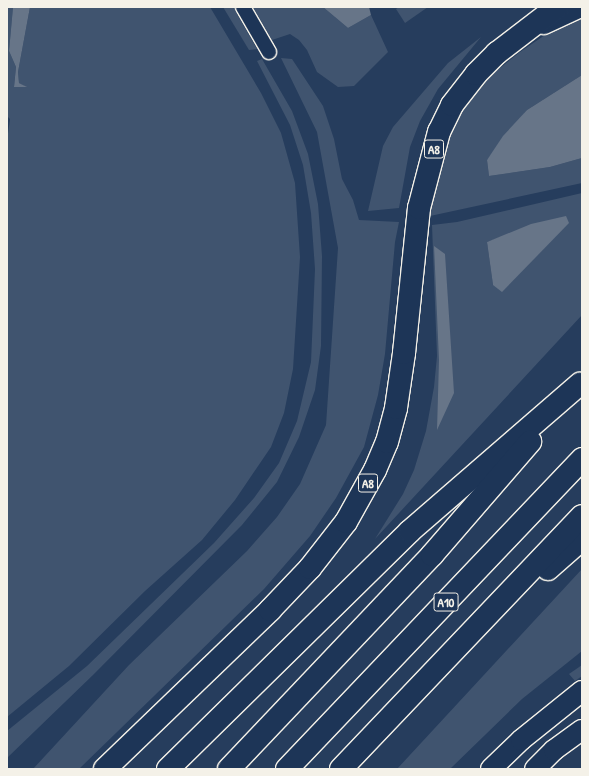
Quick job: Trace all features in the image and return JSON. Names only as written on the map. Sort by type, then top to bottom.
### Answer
[{"type":"highway","name":"A8","points":[[105,769],[270,610],[310,568],[349,516],[384,449],[396,408],[404,353],[419,208],[439,132],[452,106],[476,74],[520,34],[557,7]]},
{"type":"highway","name":"A8","points":[[520,34],[579,7]]},
{"type":"highway","points":[[168,769],[410,531],[581,383]]},
{"type":"highway","points":[[229,769],[432,555],[581,383]]},
{"type":"highway","name":"A10","points":[[287,769],[582,459]]},
{"type":"highway","points":[[341,769],[582,516]]},
{"type":"highway","points":[[477,626],[568,553],[582,538]]},
{"type":"main road","points":[[491,769],[520,740],[582,691]]},
{"type":"main road","points":[[535,769],[554,750],[582,730]]},
{"type":"street","points":[[243,7],[269,52]]},
{"type":"shaded area","points":[[7,7],[13,7],[9,51],[16,67],[14,86],[26,87],[19,83],[18,72],[30,7],[210,7],[261,93],[281,133],[295,183],[300,257],[293,369],[284,413],[271,447],[235,500],[202,540],[145,591],[69,666],[7,717],[7,141],[10,119],[7,116]]},
{"type":"shaded area","points":[[13,7],[30,7],[18,72],[19,83],[27,87],[14,87],[16,67],[9,51]]},
{"type":"shaded area","points":[[223,7],[233,7],[257,49],[249,50]]},
{"type":"shaded area","points":[[253,7],[323,7],[348,28],[371,15],[388,52],[354,86],[338,87],[317,72],[307,50],[299,40],[290,34],[272,40]]},
{"type":"shaded area","points":[[323,7],[369,7],[371,15],[348,28]]},
{"type":"shaded area","points":[[399,7],[428,7],[405,23],[396,9]]},
{"type":"shaded area","points":[[582,16],[582,75],[527,110],[487,160],[489,176],[550,167],[582,158],[582,183],[430,216],[430,204],[447,143],[464,108],[490,76],[520,52],[551,31]]},
{"type":"shaded area","points":[[481,37],[438,89],[420,121],[410,147],[399,208],[368,211],[383,146],[393,127],[448,63]]},
{"type":"shaded area","points":[[281,58],[292,59],[323,106],[334,139],[342,179],[353,200],[359,220],[399,222],[395,242],[385,354],[378,395],[364,447],[336,498],[310,536],[264,589],[79,769],[33,769],[129,665],[247,551],[277,517],[300,484],[326,425],[338,248],[317,132]]},
{"type":"shaded area","points":[[262,59],[292,111],[308,154],[318,204],[322,256],[321,346],[315,390],[299,437],[277,482],[242,525],[93,675],[7,758],[7,731],[87,666],[214,543],[254,498],[279,463],[297,421],[311,362],[315,269],[311,213],[303,165],[290,125],[257,61]]},
{"type":"shaded area","points":[[582,75],[582,158],[550,167],[489,176],[487,160],[503,136],[527,110]]},
{"type":"shaded area","points":[[582,193],[582,315],[375,539],[403,494],[414,470],[426,431],[434,387],[437,356],[432,225],[457,222]],"holes":[[[501,237],[493,285],[487,242]]]},
{"type":"shaded area","points":[[566,216],[569,223],[502,292],[493,285],[487,242],[531,224]]},
{"type":"shaded area","points":[[434,246],[445,254],[454,393],[437,430],[439,360]]},
{"type":"shaded area","points":[[582,569],[582,651],[522,699],[450,769],[397,769]]},
{"type":"shaded area","points":[[582,665],[582,676],[575,681],[569,674]]}]
